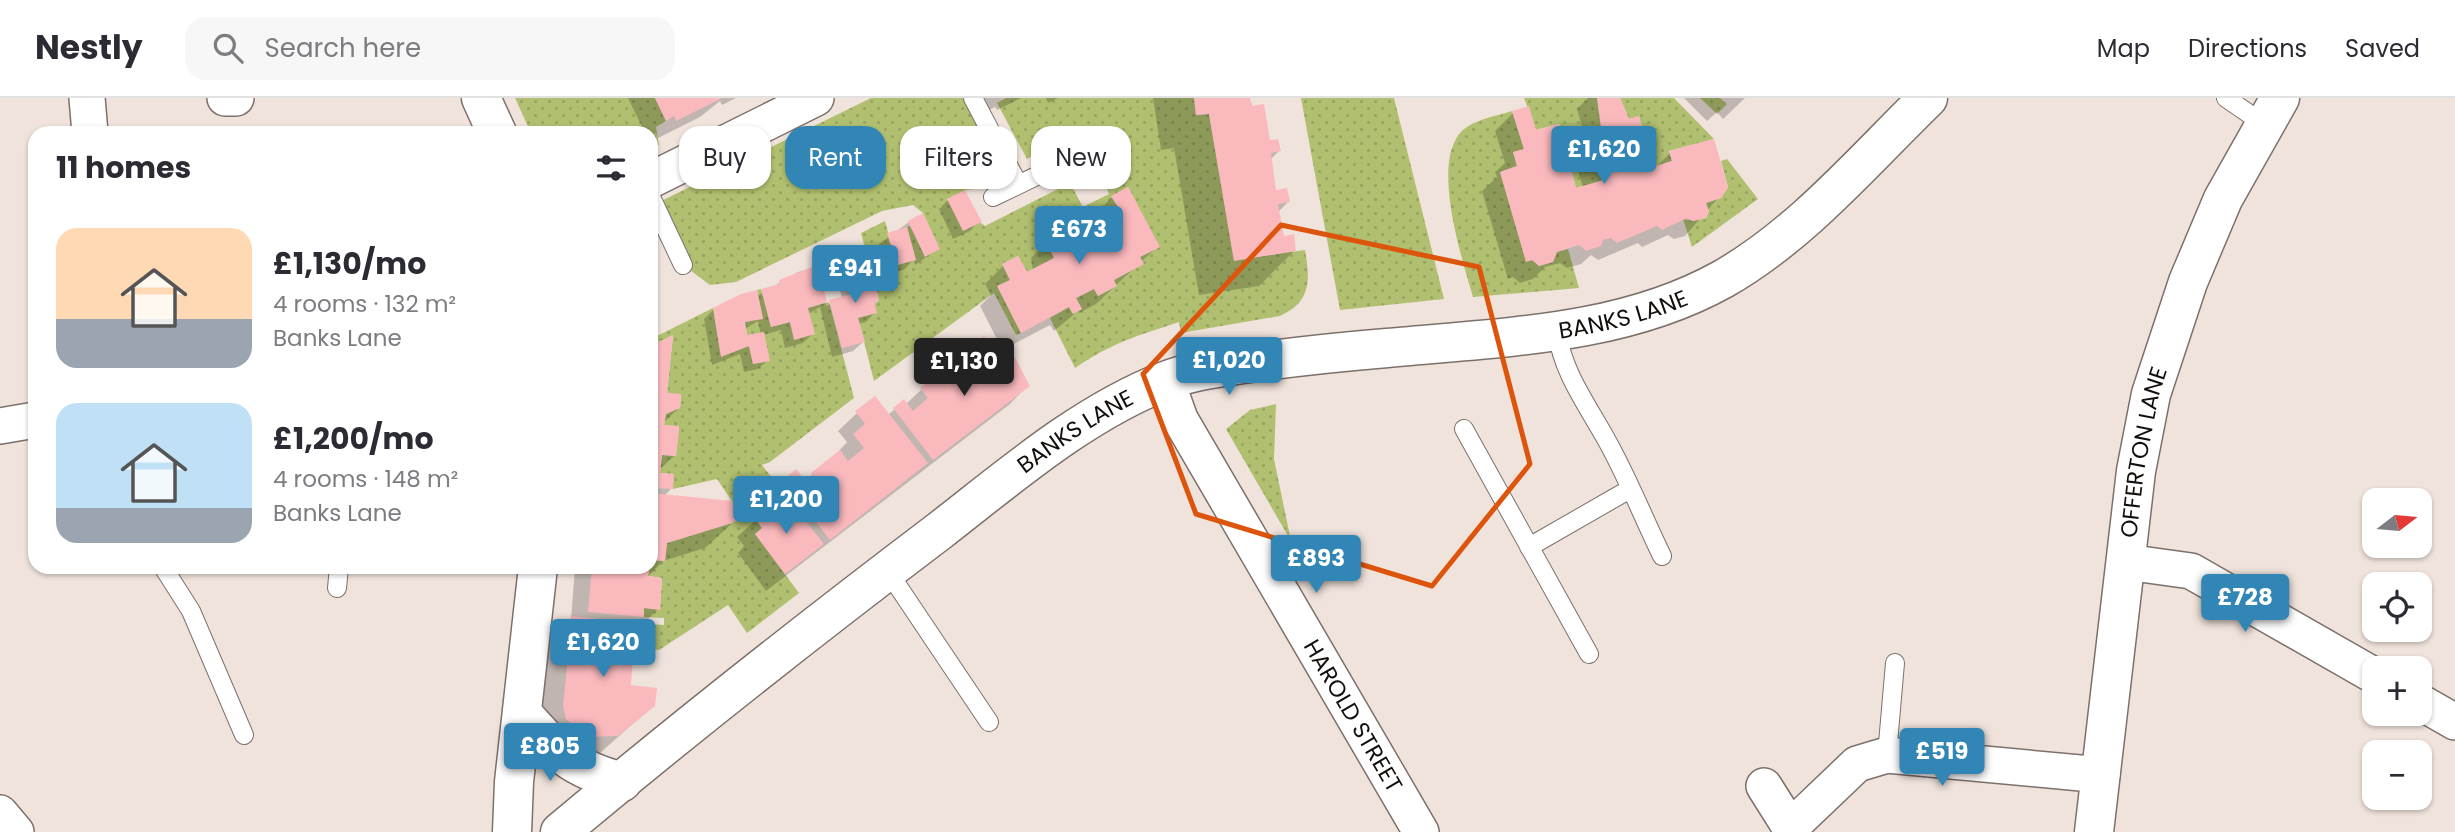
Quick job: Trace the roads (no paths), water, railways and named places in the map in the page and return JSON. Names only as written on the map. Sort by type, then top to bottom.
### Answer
[{"type":"street","points":[[87,98],[89,126]]},
{"type":"street","points":[[225,98],[236,98]]},
{"type":"street","points":[[481,98],[494,126]]},
{"type":"street","points":[[658,177],[816,98]]},
{"type":"street","name":"BANKS LANE","points":[[560,832],[887,570],[1087,421],[1166,380],[1191,372],[1291,357],[1557,332],[1604,323],[1662,305],[1721,280],[1761,254],[1816,207],[1928,98]]},
{"type":"street","name":"OFFERTON LANE","points":[[2094,832],[2136,471],[2151,394],[2167,338],[2223,199],[2272,111]]},
{"type":"street","name":"HAROLD STREET","points":[[1166,380],[1180,419],[1421,832]]},
{"type":"street","points":[[0,426],[28,421]]},
{"type":"street","points":[[2126,562],[2191,571],[2362,669]]},
{"type":"street","points":[[512,832],[514,782],[537,574]]},
{"type":"street","points":[[2432,709],[2455,722]]},
{"type":"street","points":[[523,714],[554,749],[589,773],[622,782]]},
{"type":"street","points":[[1763,786],[1792,830],[1857,764],[1887,755],[2102,775]]},
{"type":"street","points":[[0,813],[16,832]]},
{"type":"lane","points":[[973,98],[1018,184]]},
{"type":"lane","points":[[2226,98],[2272,111]]},
{"type":"lane","points":[[993,197],[1031,178]]},
{"type":"lane","points":[[658,212],[683,265]]},
{"type":"lane","points":[[1557,332],[1560,354],[1574,385],[1607,440],[1662,556]]},
{"type":"lane","points":[[1464,429],[1589,654]]},
{"type":"lane","points":[[1529,547],[1630,489]]},
{"type":"lane","points":[[887,570],[989,722]]},
{"type":"lane","points":[[167,574],[191,611],[244,735]]},
{"type":"lane","points":[[337,588],[338,574]]},
{"type":"lane","points":[[1887,755],[1895,663]]}]
